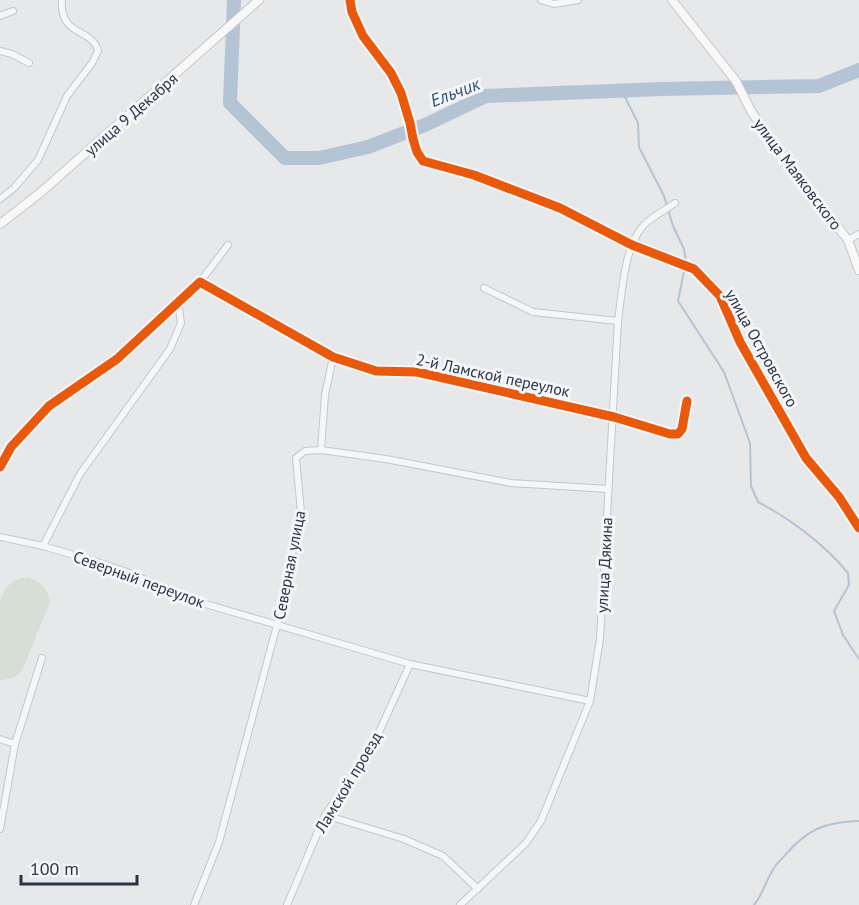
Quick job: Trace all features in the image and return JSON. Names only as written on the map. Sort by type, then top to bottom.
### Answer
[{"type":"main road","name":"улица 9 Декабря","points":[[0,224],[40,193],[260,0]]},
{"type":"main road","name":"улица Маяковского","points":[[672,0],[736,81],[751,111],[778,151],[848,240],[859,270]]},
{"type":"street","name":"улица Островского","points":[[350,0],[352,12],[363,36],[391,73],[401,93],[417,152],[423,161],[474,175],[560,208],[632,245],[694,269],[720,296],[740,342],[806,458],[839,497],[859,528]]},
{"type":"street","points":[[541,0],[554,4],[578,0]]},
{"type":"street","points":[[0,199],[14,188],[38,160],[67,96],[92,63],[98,51],[93,40],[72,29],[66,21],[61,1]]},
{"type":"street","points":[[0,16],[13,12]]},
{"type":"street","points":[[0,51],[12,54],[29,63]]},
{"type":"street","name":"улица Дякина","points":[[460,905],[526,843],[541,821],[591,701],[600,639],[618,321],[632,245],[644,226],[675,203]]},
{"type":"street","points":[[848,240],[859,234]]},
{"type":"street","points":[[0,467],[11,447],[49,406],[117,359],[200,282],[228,245]]},
{"type":"street","name":"2-й Ламской переулок","points":[[200,282],[333,357],[376,371],[417,372],[614,417],[670,434],[678,434],[682,429],[687,401]]},
{"type":"street","points":[[484,288],[533,312],[618,321]]},
{"type":"street","points":[[42,546],[80,474],[170,349],[181,323],[178,301]]},
{"type":"street","points":[[333,357],[325,395],[321,450],[386,459],[510,483],[608,489]]},
{"type":"street","name":"Северная улица","points":[[194,905],[219,843],[277,625],[301,512],[296,458],[305,451],[321,450]]},
{"type":"street","name":"Северный переулок","points":[[0,537],[42,546],[127,572],[192,600],[410,664]]},
{"type":"street","points":[[0,829],[15,744],[42,658]]},
{"type":"street","points":[[410,664],[591,701]]},
{"type":"street","name":"Ламской проезд","points":[[287,905],[325,815],[369,754],[410,664]]},
{"type":"street","points":[[0,739],[15,744]]},
{"type":"street","points":[[325,815],[404,839],[443,856],[478,889]]},
{"type":"shaded area","points":[[28,577],[43,586],[50,602],[22,671],[13,678],[0,680],[0,601],[10,584],[17,579]]},
{"type":"waterway","name":"Ельчик","points":[[234,0],[230,103],[285,158],[319,158],[368,147],[425,125],[486,96],[819,86],[859,70]]},
{"type":"waterway","points":[[622,91],[638,123],[639,147],[664,196],[673,226],[684,249],[686,261],[678,301],[724,372],[750,443],[751,486],[758,502],[807,533],[848,573],[849,585],[834,611],[843,635],[859,659]]},
{"type":"waterway","points":[[754,905],[775,866],[802,838],[827,825],[859,821]]},
{"type":"cycle path","points":[[350,0],[352,12],[363,36],[391,73],[401,93],[417,152],[423,161],[474,175],[560,208],[632,245],[694,269],[720,296],[740,342],[806,458],[839,497],[859,528]]},
{"type":"cycle path","points":[[0,467],[11,447],[49,406],[117,359],[200,282],[333,357],[376,371],[417,372],[614,417],[670,434],[678,434],[682,429],[687,401]]}]
